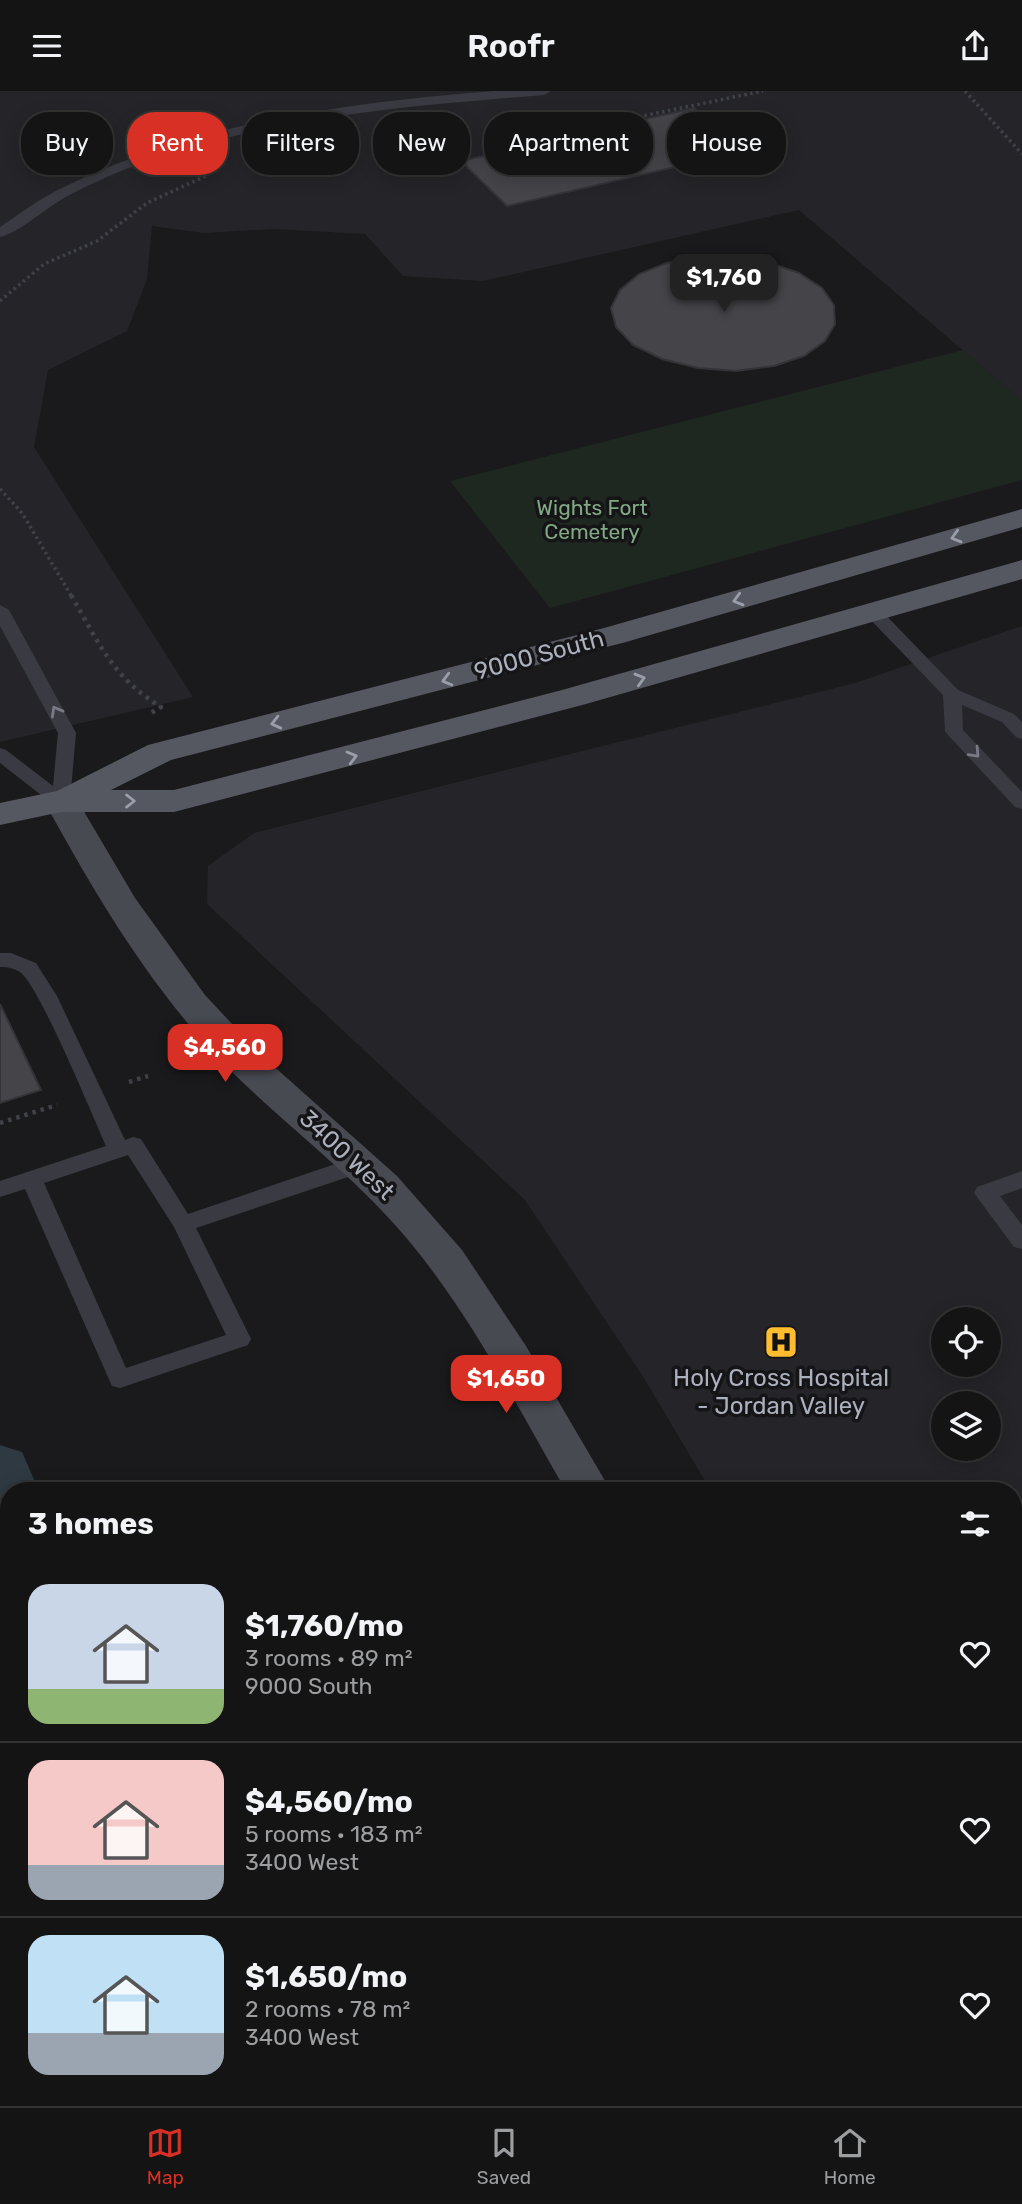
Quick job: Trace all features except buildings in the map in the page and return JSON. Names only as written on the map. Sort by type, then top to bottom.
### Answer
[{"type":"main road","name":"9000 South","points":[[61,801],[160,751],[413,689],[1022,518]]},
{"type":"main road","name":"9000 South","points":[[0,814],[61,801],[173,801],[433,735],[1022,569]]},
{"type":"street","name":"3400 West","points":[[61,801],[139,936],[189,1002],[248,1065],[361,1164],[424,1231],[452,1267],[583,1482]]},
{"type":"lane","points":[[0,233],[33,208],[102,174],[202,138],[338,113],[544,91]]},
{"type":"lane","points":[[0,610],[67,733],[61,801]]},
{"type":"lane","points":[[873,612],[952,694],[1008,718],[1022,733]]},
{"type":"lane","points":[[952,694],[954,731],[1022,803]]},
{"type":"lane","points":[[0,754],[61,801]]},
{"type":"lane","points":[[0,960],[11,960],[29,968],[47,996],[119,1150]]},
{"type":"lane","points":[[0,1189],[133,1145],[183,1224],[240,1339],[120,1379],[31,1179]]},
{"type":"lane","points":[[183,1224],[361,1164]]},
{"type":"lane","points":[[1022,1179],[985,1193],[1022,1241]]},
{"type":"path","points":[[653,114],[763,91]]},
{"type":"path","points":[[965,91],[1022,155]]},
{"type":"path","points":[[0,300],[44,264],[97,241],[147,203],[207,175]]},
{"type":"path","points":[[0,489],[22,513],[116,671],[135,691],[160,707],[151,713]]},
{"type":"path","points":[[0,1123],[65,1102]]},
{"type":"shaded area","points":[[0,91],[1022,91],[1022,401],[799,210],[483,281],[403,276],[365,234],[274,229],[204,233],[152,226],[147,279],[127,331],[48,370],[34,447],[193,697],[0,742]]},
{"type":"shaded area","name":"Holy Cross Hospital - Jordan Valley","points":[[1022,626],[1022,1482],[706,1482],[644,1378],[525,1200],[207,904],[208,866],[254,833],[855,683]]},
{"type":"green space","name":"Wights Fort Cemetery","points":[[963,350],[1022,401],[1022,480],[550,608],[450,481]]},
{"type":"waterway","points":[[0,1470],[4,1482]]},
{"type":"place","name":"Holy Cross Hospital - Jordan Valley","points":[[781,1342]]}]
